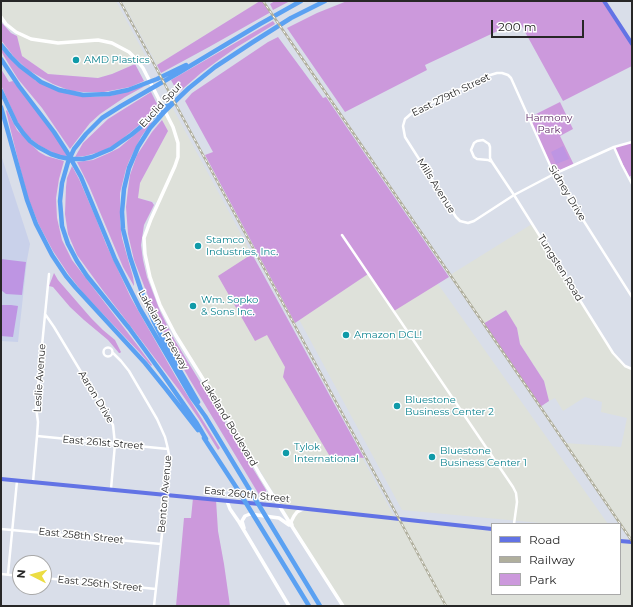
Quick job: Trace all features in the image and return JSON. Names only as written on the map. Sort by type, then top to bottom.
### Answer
[{"type":"highway","points":[[1,45],[15,62],[24,70],[41,82],[59,90],[77,94],[96,95],[115,93],[179,70],[301,1]]},
{"type":"highway","name":"Euclid Spur","points":[[205,416],[172,357],[151,314],[132,265],[123,229],[122,218],[122,200],[127,173],[138,147],[153,120],[182,94],[224,60],[291,18],[325,1]]},
{"type":"highway","name":"Lakeland Freeway","points":[[1,59],[67,152],[81,177],[115,259],[134,298],[192,398],[205,416],[320,606]]},
{"type":"highway","name":"Euclid Spur","points":[[179,70],[102,118],[80,140],[70,158],[63,178],[60,195],[61,220],[66,238],[76,261],[129,328],[196,422],[206,439]]},
{"type":"highway","points":[[1,91],[13,118],[26,137],[43,150],[56,156],[70,159],[88,158],[102,154],[153,120]]},
{"type":"highway","points":[[1,106],[27,200],[36,224],[52,255],[74,285],[145,363],[206,439],[307,606]]},
{"type":"main road","points":[[604,1],[632,44]]},
{"type":"main road","name":"East 260th Street","points":[[1,479],[280,506],[491,529]]},
{"type":"main road","points":[[621,541],[632,542]]},
{"type":"street","name":"Lakeland Boulevard","points":[[1,17],[6,24],[16,32],[31,39],[58,43],[98,40],[112,43],[129,52],[143,68],[173,127],[178,144],[178,157],[175,166],[150,219],[144,238],[145,254],[150,277],[160,305],[175,334],[236,432],[260,475],[342,606]]},
{"type":"street","name":"East 279th Street","points":[[405,137],[403,126],[405,119],[413,112],[487,76],[497,73],[508,75],[511,78],[512,83]]},
{"type":"street","name":"Sidney Drive","points":[[512,83],[554,174],[632,297]]},
{"type":"street","name":"Mills Avenue","points":[[405,137],[460,221],[468,223],[474,221],[514,195]]},
{"type":"street","name":"Tungsten Road","points":[[492,162],[474,157],[471,150],[474,143],[483,140],[489,144],[490,158],[492,162],[613,353],[625,366],[632,369]]},
{"type":"street","points":[[514,195],[554,174],[614,147],[632,142]]},
{"type":"street","points":[[614,147],[632,184]]},
{"type":"street","points":[[342,235],[513,487],[516,493],[517,502],[514,523]]},
{"type":"street","name":"Leslie Avenue","points":[[32,482],[38,436],[36,407],[49,274]]},
{"type":"street","name":"Aaron Drive","points":[[45,313],[113,425],[115,444],[111,490]]},
{"type":"street","name":"Benton Avenue","points":[[113,353],[129,371],[157,419],[165,437],[168,449],[170,462],[154,605]]},
{"type":"street","name":"East 261st Street","points":[[38,436],[168,449]]},
{"type":"street","points":[[8,574],[17,481]]},
{"type":"street","points":[[227,501],[230,509],[289,606]]},
{"type":"street","points":[[292,527],[291,522],[294,516],[297,512],[303,509]]},
{"type":"street","points":[[244,532],[242,521],[245,516],[250,514],[279,518],[292,527]]},
{"type":"street","name":"East 258th Street","points":[[1,528],[161,544]]},
{"type":"street","points":[[1,574],[12,575]]},
{"type":"street","name":"East 256th Street","points":[[52,579],[156,589]]},
{"type":"shaded area","points":[[1,1],[116,1],[146,57],[112,74],[98,78],[48,74],[22,56],[16,32],[1,17]]},
{"type":"shaded area","points":[[122,1],[260,1],[157,65]]},
{"type":"shaded area","points":[[171,105],[395,518],[491,529],[491,595],[621,595],[621,541],[632,543],[632,606],[343,606],[195,365],[160,305],[150,277],[144,238],[158,203],[138,198],[140,183],[168,131],[160,116]]},
{"type":"shaded area","points":[[326,126],[607,523],[540,523],[402,510],[227,186]]},
{"type":"shaded area","points":[[563,146],[569,159],[556,164],[551,152]]},
{"type":"shaded area","points":[[1,155],[30,244],[18,342],[1,341]]},
{"type":"shaded area","points":[[532,224],[613,353],[625,366],[632,369],[632,541],[565,443],[621,447],[627,418],[601,412],[602,402],[585,397],[563,411],[555,398],[549,401],[544,381],[520,344],[517,328],[505,310],[483,324],[450,275]]},
{"type":"shaded area","points":[[1,259],[26,262],[22,295],[6,294],[1,290]]},
{"type":"shaded area","points":[[1,305],[18,306],[13,337],[1,336]]},
{"type":"green space","points":[[260,1],[263,1],[271,12],[161,73],[157,65]]},
{"type":"green space","points":[[275,1],[290,1],[273,10],[270,4]]},
{"type":"green space","points":[[347,1],[604,1],[632,44],[632,66],[563,101],[519,21],[425,65],[427,70],[345,112],[287,28],[317,13]]},
{"type":"green space","points":[[273,21],[275,24],[220,59],[178,93],[171,80]]},
{"type":"green space","points":[[1,22],[11,33],[17,36],[22,56],[48,74],[98,78],[112,74],[135,64],[144,81],[130,87],[104,92],[71,91],[53,84],[28,70],[14,57],[1,40]]},
{"type":"green space","points":[[278,37],[323,98],[326,97],[449,277],[394,311],[368,274],[295,323],[205,155],[213,152],[185,101],[192,93],[268,42]]},
{"type":"green space","points":[[1,47],[36,81],[89,97],[110,96],[145,86],[125,97],[100,114],[90,123],[70,149],[42,108],[18,79],[1,51]]},
{"type":"green space","points":[[1,69],[9,82],[13,81],[51,130],[67,155],[66,157],[58,155],[40,146],[24,132],[16,119],[1,85]]},
{"type":"green space","points":[[151,92],[159,108],[149,117],[116,144],[103,151],[75,157],[83,143],[108,119]]},
{"type":"green space","name":"Harmony Park","points":[[560,102],[573,129],[560,136],[574,165],[554,174],[528,118]]},
{"type":"green space","points":[[7,110],[17,130],[39,152],[46,156],[64,161],[56,198],[57,218],[62,240],[72,260],[138,346],[152,365],[151,366],[83,293],[53,251],[39,225],[28,198],[6,111]]},
{"type":"green space","points":[[162,120],[168,131],[140,183],[138,198],[152,202],[154,205],[144,225],[141,245],[147,277],[160,311],[174,339],[266,490],[263,498],[261,498],[173,350],[155,314],[134,260],[128,234],[126,207],[130,175],[137,155]]},
{"type":"green space","points":[[151,121],[152,122],[141,137],[130,159],[120,193],[120,221],[122,238],[133,277],[134,286],[123,267],[89,186],[77,162],[93,160],[119,148]]},
{"type":"green space","points":[[632,142],[632,175],[629,177],[614,147]]},
{"type":"green space","points":[[72,166],[131,298],[176,377],[220,448],[218,450],[179,390],[77,255],[68,234],[65,214],[67,178]]},
{"type":"green space","points":[[252,254],[364,458],[329,455],[283,377],[285,367],[267,335],[255,341],[218,276]]},
{"type":"green space","points":[[54,273],[58,280],[91,318],[115,340],[121,352],[120,353],[108,340],[70,307],[53,287],[49,286]]},
{"type":"green space","points":[[506,310],[517,328],[520,344],[544,381],[549,401],[540,407],[483,324]]},
{"type":"green space","points":[[193,498],[216,500],[218,531],[230,606],[176,606],[184,518],[191,518]]},
{"type":"railway","points":[[120,1],[446,606]]},
{"type":"railway","points":[[263,1],[620,523]]},
{"type":"railway","points":[[621,525],[632,541]]},
{"type":"place","name":"AMD Plastics","points":[[76,60]]},
{"type":"place","name":"Stamco Industries, Inc.","points":[[198,246]]},
{"type":"place","name":"Wm. Sopko & Sons Inc.","points":[[193,306]]},
{"type":"place","name":"Amazon DCL!","points":[[346,335]]},
{"type":"place","name":"Bluestone Business Center 2","points":[[397,406]]},
{"type":"place","name":"Tylok International","points":[[286,453]]},
{"type":"place","name":"Bluestone Business Center 1","points":[[432,457]]}]
